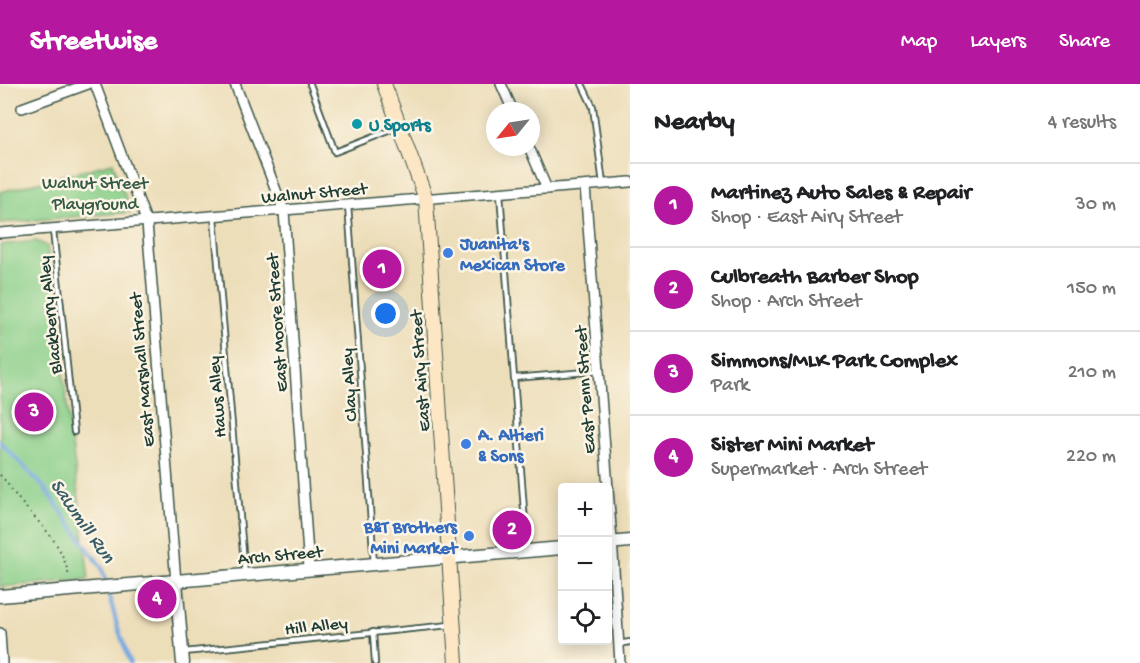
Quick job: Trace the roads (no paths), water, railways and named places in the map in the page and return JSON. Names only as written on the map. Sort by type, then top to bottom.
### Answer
[{"type":"main road","name":"East Airy Street","points":[[384,84],[426,199],[456,663]]},
{"type":"street","points":[[22,108],[88,84]]},
{"type":"street","name":"East Marshall Street","points":[[95,84],[147,222],[182,658]]},
{"type":"street","name":"East Moore Street","points":[[235,84],[284,211],[309,569]]},
{"type":"street","points":[[501,84],[509,102]]},
{"type":"street","points":[[532,156],[547,189]]},
{"type":"street","name":"Walnut Street","points":[[0,233],[630,182]]},
{"type":"street","name":"East Penn Street","points":[[585,186],[610,537]]},
{"type":"street","points":[[612,543],[630,541]]},
{"type":"street","name":"Arch Street","points":[[0,596],[558,548]]},
{"type":"street","name":"East Penn Street","points":[[612,568],[620,663]]},
{"type":"street","points":[[0,633],[2,663]]},
{"type":"lane","points":[[310,84],[335,152],[400,127]]},
{"type":"lane","points":[[582,84],[593,107],[603,184]]},
{"type":"lane","points":[[500,193],[527,552]]},
{"type":"lane","name":"Clay Alley","points":[[348,205],[374,564]]},
{"type":"lane","name":"Haws Alley","points":[[214,217],[245,575]]},
{"type":"lane","name":"Blackberry Alley","points":[[53,230],[74,432]]},
{"type":"lane","points":[[514,378],[599,371]]},
{"type":"lane","name":"Hill Alley","points":[[182,658],[453,624]]},
{"type":"lane","points":[[373,633],[375,663]]},
{"type":"lane","points":[[618,644],[630,642]]},
{"type":"waterway","name":"Sawmill Run","points":[[0,442],[43,486],[102,568],[130,663]]},
{"type":"place","name":"U Sports","points":[[357,124]]},
{"type":"place","name":"Juanita's Mexican Store","points":[[448,253]]},
{"type":"place","name":"Martinez Auto Sales & Repair","points":[[382,269]]},
{"type":"place","name":"Simmons/MLK Park Complex","points":[[34,412]]},
{"type":"place","name":"A. Altieri & Sons","points":[[466,444]]},
{"type":"place","name":"Culbreath Barber Shop","points":[[512,530]]},
{"type":"place","name":"B&T Brothers Mini Market","points":[[469,536]]},
{"type":"place","name":"Sister Mini Market","points":[[157,599]]},
{"type":"park label","name":"Walnut Street Playground","points":[[95,192]]}]
